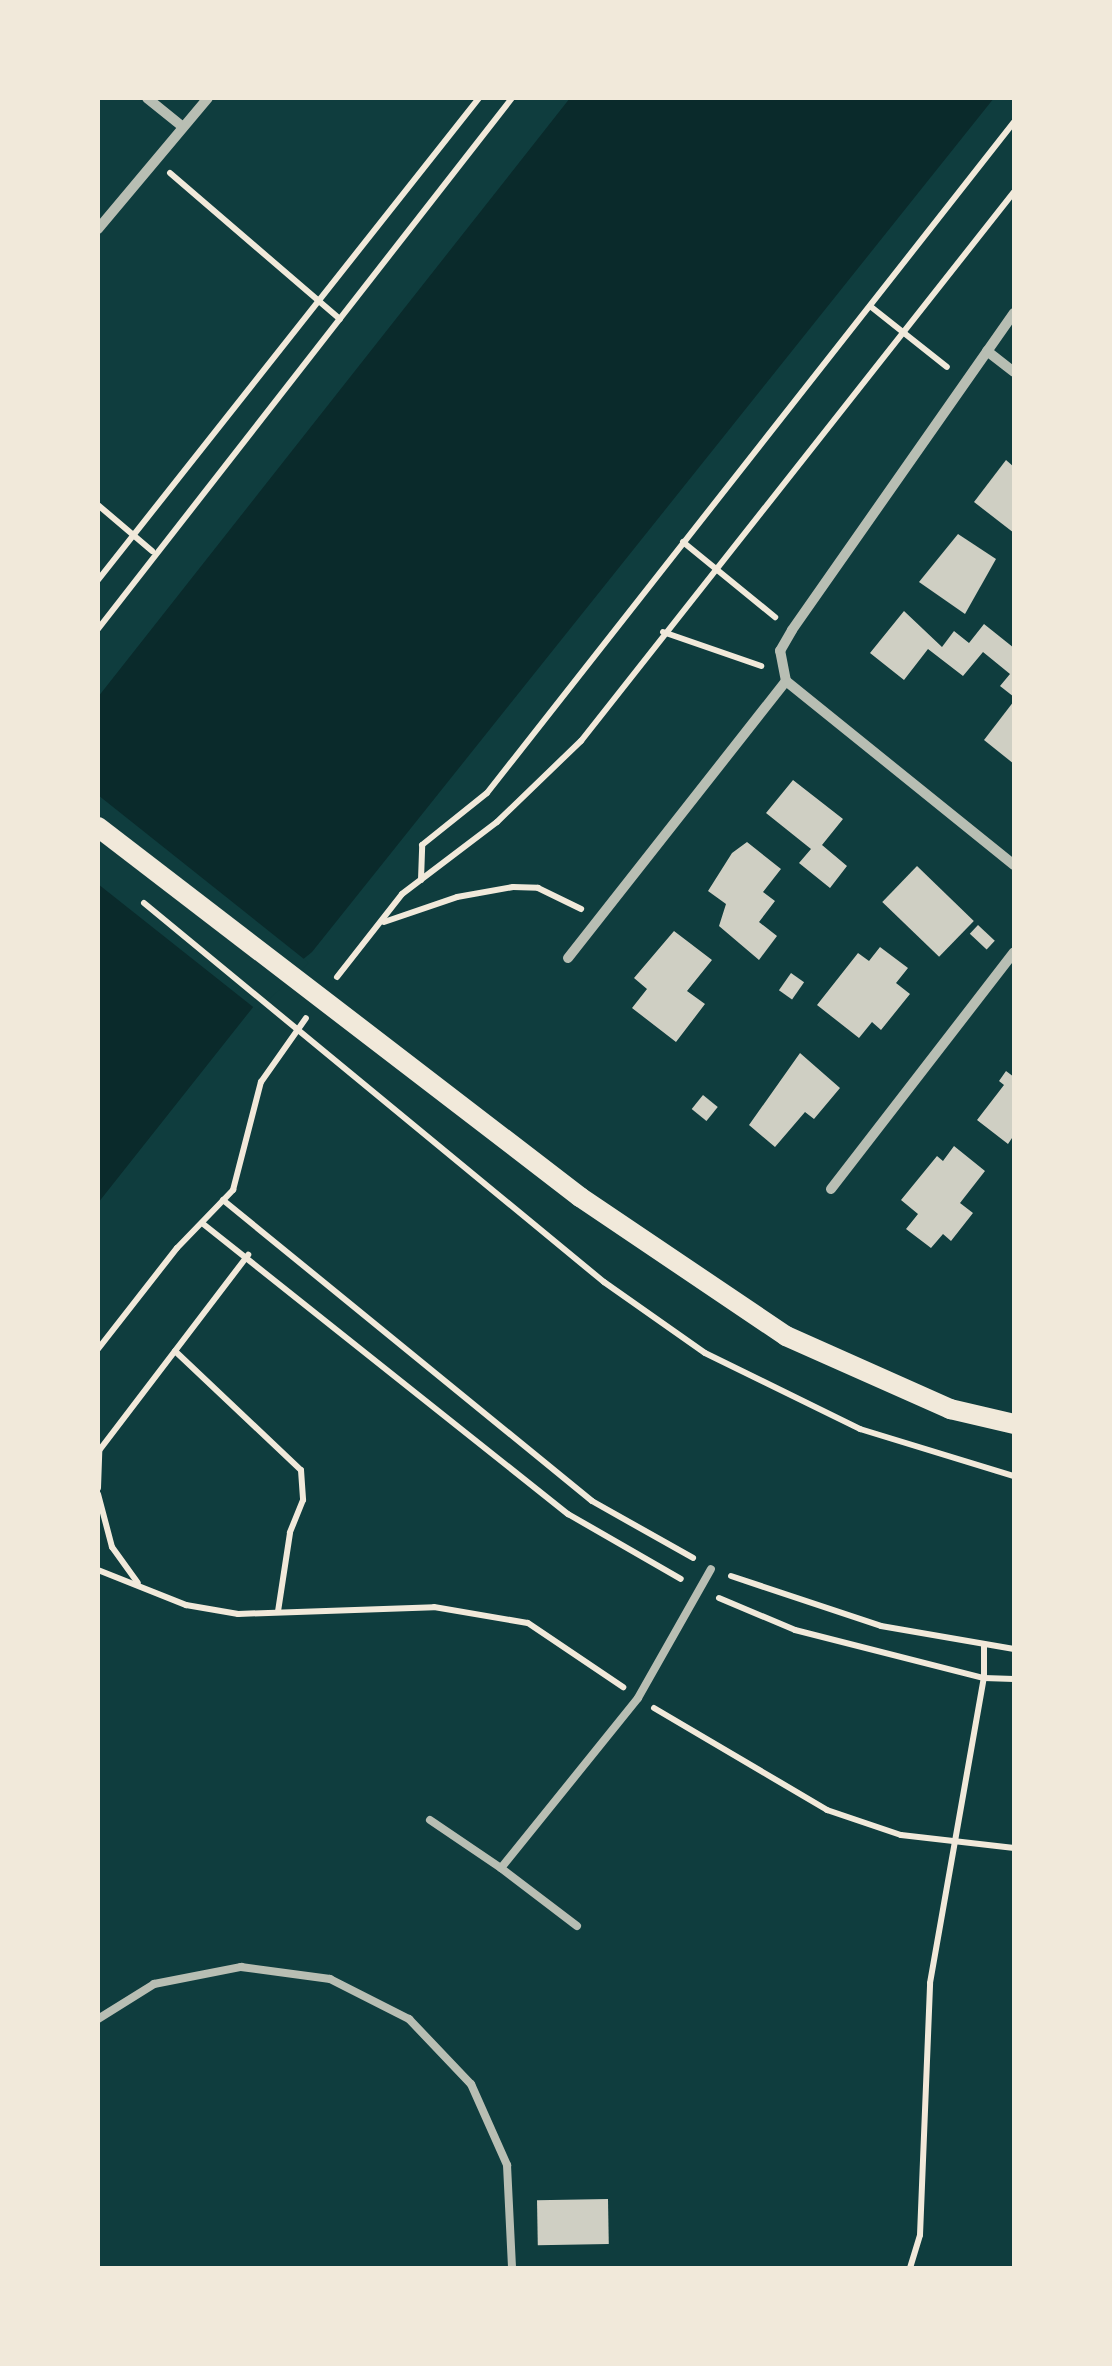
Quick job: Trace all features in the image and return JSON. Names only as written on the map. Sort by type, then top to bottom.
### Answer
[{"type":"main road","points":[[98,827],[373,1044],[580,1197],[786,1336],[950,1408],[1014,1424]]},
{"type":"street","points":[[146,98],[183,126]]},
{"type":"street","points":[[98,229],[208,98]]},
{"type":"street","points":[[1014,313],[780,651],[786,680],[1014,866]]},
{"type":"street","points":[[988,351],[1014,372]]},
{"type":"street","points":[[568,958],[786,680]]},
{"type":"street","points":[[831,1189],[1014,952]]},
{"type":"lane","points":[[501,1868],[638,1698],[696,1588],[712,1569]]},
{"type":"lane","points":[[430,1820],[577,1926]]},
{"type":"lane","points":[[98,2018],[154,1984],[242,1967],[330,1979],[409,2020],[471,2084],[508,2166],[512,2268]]},
{"type":"path","points":[[98,580],[478,98]]},
{"type":"path","points":[[98,629],[152,550],[340,319],[512,98]]},
{"type":"path","points":[[421,880],[422,845],[487,794],[1014,122]]},
{"type":"path","points":[[155,160],[340,319]]},
{"type":"path","points":[[329,987],[421,880],[497,822],[581,741],[663,632],[1014,192]]},
{"type":"path","points":[[870,306],[965,381]]},
{"type":"path","points":[[98,506],[152,550]]},
{"type":"path","points":[[683,542],[792,630]]},
{"type":"path","points":[[663,632],[752,661],[786,680]]},
{"type":"path","points":[[383,922],[456,896],[512,888],[538,888],[598,920]]},
{"type":"path","points":[[128,890],[604,1282],[705,1353],[860,1430],[1014,1476]]},
{"type":"path","points":[[98,1349],[202,1222],[234,1190],[261,1082],[318,1002]]},
{"type":"path","points":[[223,1200],[592,1501],[712,1569],[880,1626],[1014,1650]]},
{"type":"path","points":[[202,1222],[568,1514],[696,1588],[795,1630],[984,1678],[1014,1679]]},
{"type":"path","points":[[138,1584],[112,1547],[98,1491],[98,1451],[248,1255]]},
{"type":"path","points":[[174,1351],[301,1470],[302,1500],[286,1547],[278,1611]]},
{"type":"path","points":[[98,1570],[186,1604],[238,1614],[434,1607],[528,1623],[638,1698],[827,1810],[902,1835],[956,1837],[1014,1848]]},
{"type":"path","points":[[910,2268],[920,2235],[930,1983],[984,1678],[984,1646]]},
{"type":"water","points":[[570,98],[994,98],[312,952],[269,987],[98,1203],[98,697]]},
{"type":"pier","points":[[98,795],[309,963],[257,1010],[98,884]]},
{"type":"building","points":[[1006,460],[1014,467],[1014,533],[974,502]]},
{"type":"building","points":[[958,534],[996,559],[965,614],[919,582]]},
{"type":"building","points":[[904,611],[942,647],[954,631],[969,643],[984,624],[1014,648],[1014,697],[1000,686],[1010,674],[983,652],[963,676],[928,649],[904,680],[870,653]]},
{"type":"building","points":[[1014,701],[1014,764],[984,740]]},
{"type":"building","points":[[793,780],[843,819],[822,845],[847,866],[830,888],[799,863],[811,849],[766,813]]},
{"type":"building","points":[[747,842],[781,869],[763,892],[775,901],[759,922],[777,936],[759,960],[719,926],[726,904],[708,891],[732,853]]},
{"type":"building","points":[[917,866],[974,921],[939,957],[882,902]]},
{"type":"building","points":[[978,925],[995,941],[987,949],[970,934]]},
{"type":"building","points":[[674,931],[712,960],[687,991],[705,1004],[676,1042],[632,1008],[647,989],[634,978]]},
{"type":"building","points":[[880,947],[908,968],[896,983],[910,994],[881,1030],[872,1022],[859,1038],[817,1005],[858,953],[869,961]]},
{"type":"building","points":[[791,973],[804,982],[792,999],[779,990]]},
{"type":"building","points":[[800,1053],[840,1088],[814,1119],[805,1112],[775,1147],[749,1125]]},
{"type":"building","points":[[1006,1071],[1014,1077],[1014,1135],[1008,1144],[977,1120],[1004,1085],[999,1081]]},
{"type":"building","points":[[703,1095],[718,1107],[706,1121],[692,1109]]},
{"type":"building","points":[[954,1146],[985,1171],[960,1203],[973,1213],[951,1241],[943,1234],[931,1248],[906,1229],[918,1214],[901,1200],[937,1156],[943,1161]]},
{"type":"building","points":[[608,2199],[609,2244],[538,2245],[537,2200]]}]
